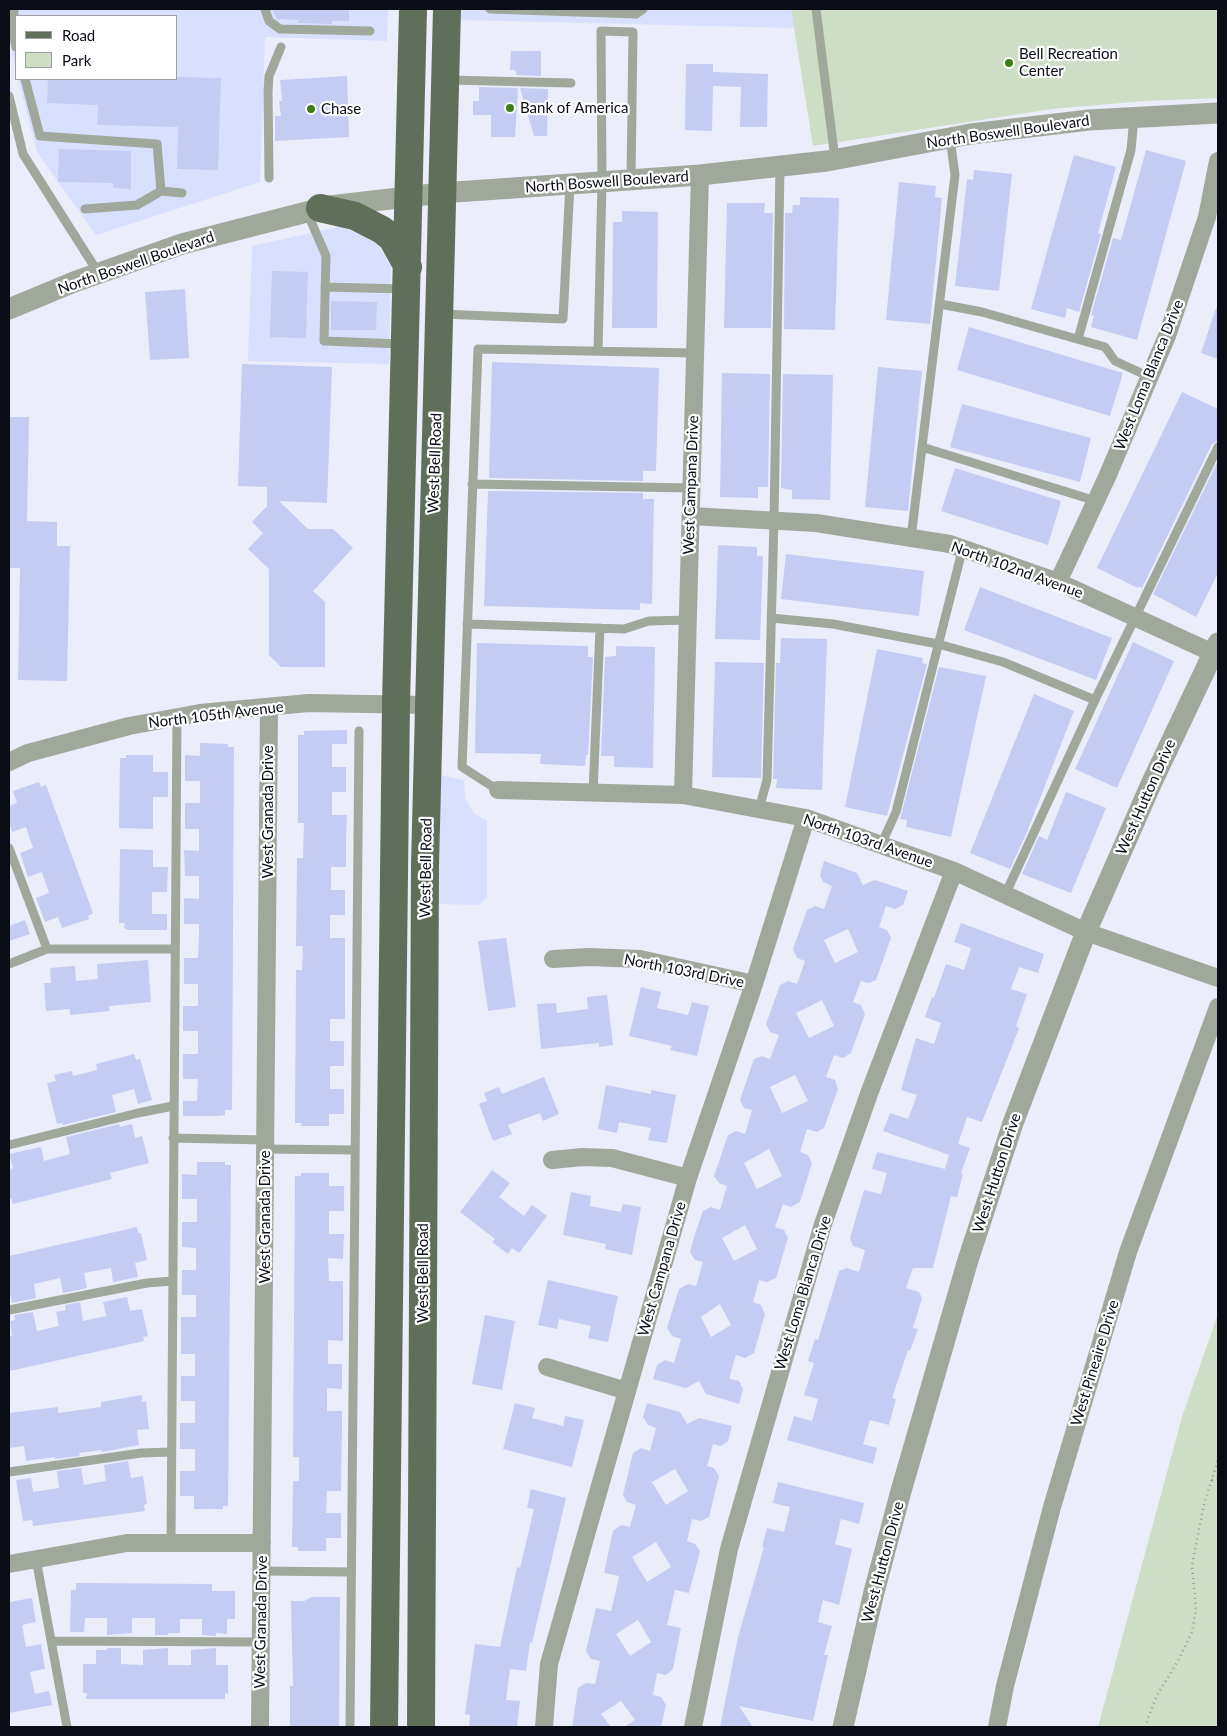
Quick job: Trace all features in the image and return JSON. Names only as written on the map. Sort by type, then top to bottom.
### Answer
[{"type":"main road","points":[[384,1727],[396,704],[406,344],[412,9]]},
{"type":"main road","name":"West Bell Road","points":[[421,1727],[428,705],[447,9]]},
{"type":"main road","points":[[313,210],[355,216],[382,230],[392,238],[407,278]]},
{"type":"street","name":"North Boswell Boulevard","points":[[9,309],[182,244],[313,210],[441,193],[700,176],[835,160],[950,138],[1089,120],[1218,112]]},
{"type":"street","name":"West Loma Blanca Drive","points":[[1058,582],[1096,501],[1167,336],[1207,217],[1218,161]]},
{"type":"street","name":"West Campana Drive","points":[[683,796],[700,176]]},
{"type":"street","name":"North 102nd Avenue","points":[[691,516],[816,523],[963,547],[1058,582],[1135,616],[1216,648]]},
{"type":"street","name":"West Hutton Drive","points":[[843,1727],[874,1592],[968,1260],[1013,1123],[1086,932],[1152,782],[1216,648]]},
{"type":"street","name":"North 105th Avenue","points":[[9,762],[28,754],[129,726],[177,717],[309,703],[428,705]]},
{"type":"street","name":"West Granada Drive","points":[[260,1727],[269,707]]},
{"type":"street","name":"North 103rd Avenue","points":[[498,790],[683,796],[806,818],[954,871],[1086,932],[1218,978]]},
{"type":"street","name":"West Campana Drive","points":[[544,1727],[549,1664],[688,1178],[754,984],[806,818]]},
{"type":"street","name":"West Loma Blanca Drive","points":[[693,1727],[729,1549],[823,1224],[870,1091],[954,871]]},
{"type":"street","name":"North 103rd Drive","points":[[553,959],[589,957],[640,959],[754,984]]},
{"type":"street","name":"West Pineaire Drive","points":[[997,1727],[1005,1686],[1052,1507],[1128,1252],[1218,1006]]},
{"type":"street","points":[[552,1160],[582,1157],[612,1158],[688,1178]]},
{"type":"street","points":[[547,1367],[627,1391]]},
{"type":"street","points":[[9,1564],[127,1543],[171,1545],[262,1543]]},
{"type":"lane","points":[[14,9],[15,42]]},
{"type":"lane","points":[[265,9],[268,21],[280,29],[370,31]]},
{"type":"lane","points":[[490,9],[636,14],[643,9]]},
{"type":"lane","points":[[816,9],[835,160]]},
{"type":"lane","points":[[598,351],[602,182],[601,31],[633,32],[631,180]]},
{"type":"lane","points":[[269,178],[269,76],[281,47]]},
{"type":"lane","points":[[445,79],[571,83]]},
{"type":"lane","points":[[25,80],[40,136],[157,144],[161,191]]},
{"type":"lane","points":[[9,96],[23,154],[99,274]]},
{"type":"lane","points":[[1078,339],[1131,150],[1134,117]]},
{"type":"lane","points":[[911,538],[955,175],[950,138]]},
{"type":"lane","points":[[759,809],[767,780],[780,166]]},
{"type":"lane","points":[[438,314],[563,319],[570,184]]},
{"type":"lane","points":[[85,209],[137,205],[161,191],[182,193]]},
{"type":"lane","points":[[313,210],[326,256],[324,341],[406,344]]},
{"type":"lane","points":[[326,287],[407,278]]},
{"type":"lane","points":[[940,304],[982,312],[1105,346],[1115,361],[1150,377]]},
{"type":"lane","points":[[498,790],[462,767],[478,349],[695,354]]},
{"type":"lane","points":[[922,447],[1096,501]]},
{"type":"lane","points":[[1005,894],[1135,616],[1218,447]]},
{"type":"lane","points":[[472,484],[691,488]]},
{"type":"lane","points":[[881,845],[896,812],[963,547]]},
{"type":"lane","points":[[771,618],[833,624],[938,644],[1003,662],[1095,700]]},
{"type":"lane","points":[[467,624],[624,629],[649,621],[688,620]]},
{"type":"lane","points":[[593,792],[600,628]]},
{"type":"lane","points":[[171,1545],[177,717]]},
{"type":"lane","points":[[350,1727],[359,731]]},
{"type":"lane","points":[[9,848],[47,949]]},
{"type":"lane","points":[[9,964],[47,949],[175,949]]},
{"type":"lane","points":[[9,1146],[173,1106]]},
{"type":"lane","points":[[173,1138],[355,1150]]},
{"type":"lane","points":[[9,1310],[147,1282],[172,1281]]},
{"type":"lane","points":[[9,1472],[142,1453],[171,1452]]},
{"type":"lane","points":[[36,1559],[67,1727]]},
{"type":"lane","points":[[262,1571],[351,1572]]},
{"type":"lane","points":[[51,1640],[261,1642]]},
{"type":"path","points":[[1145,1727],[1156,1697],[1179,1659],[1192,1632],[1196,1610],[1192,1565],[1204,1504],[1218,1460]]},
{"type":"path","points":[[1216,1468],[1218,1474]]},
{"type":"path","points":[[1212,1480],[1218,1478]]},
{"type":"shaded area","points":[[9,9],[388,9],[387,41],[265,37],[260,182],[96,235],[37,152],[18,80],[178,80],[178,15],[15,15],[15,67],[9,41]]},
{"type":"shaded area","points":[[460,9],[791,9],[794,28],[459,20]]},
{"type":"shaded area","points":[[342,226],[375,235],[391,262],[389,364],[248,361],[252,246]]},
{"type":"shaded area","points":[[440,775],[464,780],[465,798],[474,813],[487,821],[487,898],[479,905],[437,904]]},
{"type":"green space","name":"Bell Recreation Center","points":[[791,9],[1218,9],[1218,98],[1145,101],[1052,109],[813,146]]},
{"type":"green space","points":[[1218,1314],[1218,1727],[1098,1727],[1182,1417]]},
{"type":"building","points":[[272,9],[349,9],[349,21],[332,21],[332,24],[298,23],[298,20],[277,19]]},
{"type":"building","points":[[511,51],[541,51],[541,76],[517,75],[515,70],[510,70]]},
{"type":"building","points":[[686,64],[713,64],[713,72],[768,74],[767,127],[740,127],[741,87],[713,86],[712,131],[685,130]]},
{"type":"building","name":"Chase","points":[[347,76],[349,137],[275,141],[275,116],[281,116],[279,101],[282,101],[280,80]]},
{"type":"building","points":[[178,77],[221,78],[218,170],[177,169],[178,127],[97,125],[98,105],[47,103],[48,80],[178,80]]},
{"type":"building","points":[[479,87],[518,88],[515,137],[491,137],[491,115],[473,115],[473,101],[479,101]]},
{"type":"building","points":[[520,88],[548,89],[547,136],[534,136]]},
{"type":"building","points":[[59,149],[131,151],[131,189],[113,188],[113,183],[58,182]]},
{"type":"building","points":[[1146,150],[1186,161],[1137,340],[1091,327],[1094,316],[1091,315],[1113,238],[1121,240]]},
{"type":"building","points":[[1074,155],[1116,167],[1098,233],[1101,234],[1079,312],[1067,308],[1065,318],[1031,309]]},
{"type":"building","points":[[974,170],[1012,174],[999,291],[955,286],[967,179],[973,180]]},
{"type":"building","points":[[899,182],[936,186],[935,197],[942,198],[930,324],[886,320]]},
{"type":"building","points":[[800,197],[839,198],[835,330],[784,329],[785,213],[792,213],[793,205],[800,205]]},
{"type":"building","points":[[727,203],[765,203],[764,213],[773,213],[771,328],[724,328]]},
{"type":"building","points":[[622,211],[658,212],[657,328],[612,328],[613,222],[622,222]]},
{"type":"building","points":[[272,271],[308,272],[306,338],[270,337]]},
{"type":"building","points":[[185,289],[189,358],[150,360],[145,292]]},
{"type":"building","points":[[331,301],[377,302],[376,330],[331,330]]},
{"type":"building","points":[[1216,308],[1218,309],[1218,359],[1201,353]]},
{"type":"building","points":[[969,327],[1123,373],[1110,416],[957,370]]},
{"type":"building","points":[[492,362],[659,368],[656,471],[643,471],[643,481],[489,478]]},
{"type":"building","points":[[242,364],[332,367],[327,503],[279,501],[308,529],[333,529],[353,548],[313,591],[325,602],[325,667],[281,667],[269,655],[269,569],[248,549],[263,533],[252,522],[267,506],[267,487],[238,486]]},
{"type":"building","points":[[878,367],[922,371],[908,511],[865,507]]},
{"type":"building","points":[[722,373],[770,374],[768,487],[758,487],[758,498],[720,497]]},
{"type":"building","points":[[783,374],[833,375],[830,500],[792,499],[792,490],[781,488]]},
{"type":"building","points":[[1182,392],[1218,409],[1218,441],[1212,444],[1142,588],[1139,586],[1138,588],[1097,568]]},
{"type":"building","points":[[962,404],[1091,438],[1080,482],[950,447]]},
{"type":"building","points":[[9,417],[29,417],[27,521],[57,522],[57,546],[70,546],[67,681],[18,680],[20,568],[9,568]]},
{"type":"building","points":[[1218,461],[1218,573],[1196,617],[1153,594]]},
{"type":"building","points":[[955,468],[1061,501],[1048,545],[941,511]]},
{"type":"building","points":[[488,491],[643,493],[643,499],[654,499],[652,604],[640,603],[640,610],[484,606]]},
{"type":"building","points":[[718,545],[757,547],[757,556],[763,556],[760,640],[715,639]]},
{"type":"building","points":[[786,554],[924,571],[919,616],[781,599]]},
{"type":"building","points":[[980,587],[1112,638],[1096,680],[964,630]]},
{"type":"building","points":[[781,638],[827,639],[822,790],[776,788],[777,779],[773,779],[776,663],[780,663]]},
{"type":"building","points":[[1133,642],[1174,661],[1117,788],[1075,769]]},
{"type":"building","points":[[477,643],[588,646],[588,657],[593,657],[588,755],[586,755],[585,766],[540,764],[541,754],[475,753]]},
{"type":"building","points":[[616,646],[655,647],[653,768],[614,767],[614,756],[601,756],[605,657],[616,656]]},
{"type":"building","points":[[877,649],[923,658],[922,663],[927,664],[887,816],[845,807]]},
{"type":"building","points":[[715,662],[764,663],[761,778],[712,777]]},
{"type":"building","points":[[939,667],[986,676],[951,837],[906,827],[907,820],[900,819]]},
{"type":"building","points":[[1034,694],[1074,711],[1027,832],[1010,869],[970,853]]},
{"type":"building","points":[[347,730],[347,744],[332,744],[332,767],[346,767],[346,792],[332,792],[332,815],[347,815],[346,867],[331,867],[331,890],[345,890],[345,915],[330,915],[330,938],[345,938],[345,1019],[330,1019],[330,1041],[344,1041],[344,1066],[330,1066],[330,1089],[344,1089],[344,1114],[329,1114],[329,1126],[301,1126],[302,1123],[295,1123],[296,970],[302,970],[303,946],[296,946],[297,858],[303,858],[304,823],[298,823],[298,735],[304,735],[304,731]]},
{"type":"building","points":[[200,743],[228,744],[228,747],[234,747],[232,1110],[225,1110],[225,1115],[218,1116],[183,1116],[183,1101],[197,1101],[198,1079],[183,1079],[183,1054],[198,1054],[198,1031],[183,1031],[183,1006],[198,1006],[198,984],[184,984],[184,958],[198,958],[199,936],[199,924],[184,924],[184,898],[199,899],[199,876],[185,876],[184,850],[199,851],[199,829],[185,829],[185,803],[200,803],[200,781],[185,781],[185,755],[200,756]]},
{"type":"building","points":[[126,755],[153,755],[153,772],[168,772],[168,797],[153,797],[153,829],[119,828],[120,758],[126,758]]},
{"type":"building","points":[[39,782],[41,787],[46,785],[93,913],[88,916],[89,919],[62,928],[58,917],[45,922],[36,898],[49,893],[42,872],[28,877],[20,853],[33,848],[26,827],[12,832],[9,823],[9,806],[17,803],[13,791]]},
{"type":"building","points":[[1066,792],[1106,808],[1071,893],[1022,874],[1039,836],[1047,840]]},
{"type":"building","points":[[120,849],[153,850],[153,867],[168,867],[167,892],[152,892],[152,914],[167,914],[167,930],[128,930],[124,928],[125,923],[119,923]]},
{"type":"building","points":[[824,861],[857,873],[863,885],[875,880],[908,891],[903,905],[895,909],[886,906],[879,927],[887,930],[891,938],[876,980],[869,983],[861,981],[853,1002],[861,1005],[865,1014],[851,1053],[843,1058],[834,1055],[826,1077],[835,1080],[838,1089],[824,1128],[817,1132],[807,1129],[800,1152],[808,1155],[812,1163],[800,1202],[791,1207],[783,1204],[775,1227],[784,1230],[788,1238],[776,1278],[767,1282],[759,1280],[753,1302],[761,1305],[765,1314],[754,1353],[745,1358],[736,1355],[729,1379],[739,1381],[743,1389],[739,1404],[706,1394],[699,1381],[686,1388],[653,1379],[657,1365],[665,1360],[674,1363],[681,1339],[672,1336],[667,1328],[679,1289],[688,1284],[696,1286],[703,1262],[695,1260],[690,1252],[695,1234],[703,1211],[711,1207],[720,1210],[727,1186],[719,1183],[714,1176],[728,1135],[736,1131],[745,1134],[752,1110],[744,1108],[740,1100],[754,1059],[762,1056],[770,1059],[779,1035],[770,1032],[766,1024],[780,985],[788,981],[797,984],[805,961],[797,958],[793,949],[807,910],[815,906],[824,909],[832,886],[823,882],[820,875]],"holes":[[[848,929],[858,952],[835,963],[824,940]],[[822,1000],[834,1026],[809,1038],[796,1013]],[[795,1075],[808,1101],[782,1113],[770,1087]],[[769,1149],[782,1176],[757,1189],[744,1163]],[[745,1225],[757,1249],[734,1261],[722,1238]],[[720,1304],[731,1325],[711,1337],[701,1317]]]},
{"type":"building","points":[[25,920],[30,934],[9,941],[9,926]]},
{"type":"building","points":[[961,923],[1044,954],[1038,973],[1019,967],[1011,989],[1027,994],[1016,1026],[1019,1028],[982,1122],[967,1117],[958,1144],[970,1148],[961,1173],[963,1174],[957,1197],[951,1196],[933,1268],[913,1268],[906,1288],[919,1292],[922,1298],[913,1328],[918,1329],[910,1351],[908,1350],[892,1398],[896,1399],[889,1425],[870,1420],[863,1444],[877,1448],[873,1464],[787,1440],[794,1416],[812,1421],[818,1399],[804,1395],[814,1363],[808,1361],[815,1339],[818,1340],[839,1271],[847,1268],[859,1272],[865,1250],[853,1246],[850,1238],[864,1190],[881,1194],[887,1173],[872,1169],[877,1152],[945,1169],[949,1155],[883,1131],[890,1113],[908,1119],[917,1095],[901,1090],[916,1038],[934,1044],[941,1023],[925,1017],[946,964],[964,970],[971,948],[954,942]]},
{"type":"building","points":[[506,938],[516,1007],[488,1011],[478,941]]},
{"type":"building","points":[[148,960],[151,1002],[109,1006],[110,1011],[70,1015],[70,1009],[46,1011],[44,983],[51,983],[50,968],[75,966],[76,981],[98,979],[97,964]]},
{"type":"building","points":[[641,987],[661,992],[657,1008],[688,1015],[692,1002],[709,1006],[697,1056],[670,1050],[672,1046],[629,1036]]},
{"type":"building","points":[[607,995],[613,1045],[599,1047],[599,1043],[541,1049],[537,1004],[556,1003],[557,1013],[588,1009],[587,997]]},
{"type":"building","points":[[134,1054],[136,1060],[140,1059],[152,1100],[138,1104],[134,1089],[112,1095],[116,1112],[63,1125],[62,1123],[57,1124],[47,1083],[56,1081],[54,1075],[72,1071],[73,1076],[97,1070],[96,1064]]},
{"type":"building","points":[[544,1077],[559,1114],[543,1121],[540,1113],[508,1125],[512,1134],[493,1141],[479,1104],[487,1101],[484,1093],[499,1087],[502,1094]]},
{"type":"building","points":[[606,1085],[651,1094],[651,1090],[676,1095],[667,1143],[648,1140],[651,1128],[619,1122],[617,1133],[598,1129]]},
{"type":"building","points":[[119,1124],[120,1127],[132,1124],[135,1138],[142,1136],[149,1163],[110,1173],[112,1179],[13,1204],[11,1198],[9,1199],[9,1170],[13,1168],[9,1154],[41,1147],[44,1161],[70,1154],[66,1137]]},
{"type":"building","points":[[197,1162],[225,1162],[225,1165],[231,1165],[228,1506],[223,1506],[223,1509],[194,1509],[194,1496],[180,1496],[180,1471],[195,1471],[195,1449],[180,1449],[180,1423],[195,1423],[195,1401],[181,1401],[181,1376],[195,1376],[195,1354],[181,1354],[181,1317],[196,1317],[196,1295],[182,1295],[182,1270],[196,1270],[196,1248],[182,1247],[182,1222],[197,1222],[197,1199],[182,1199],[182,1174],[197,1175]]},
{"type":"building","points":[[492,1170],[510,1183],[499,1197],[524,1216],[532,1205],[547,1216],[519,1253],[512,1248],[508,1254],[492,1242],[495,1239],[460,1212]]},
{"type":"building","points":[[301,1173],[329,1173],[329,1186],[344,1186],[344,1211],[329,1211],[329,1234],[344,1234],[343,1259],[328,1258],[329,1281],[343,1281],[343,1341],[328,1340],[328,1364],[342,1364],[342,1389],[327,1388],[327,1411],[342,1411],[341,1491],[327,1491],[326,1513],[341,1513],[341,1538],[326,1538],[326,1551],[298,1551],[298,1547],[292,1547],[293,1481],[299,1481],[299,1457],[293,1457],[295,1176],[301,1176]]},
{"type":"building","points":[[571,1192],[591,1196],[590,1206],[621,1212],[623,1204],[641,1207],[632,1255],[605,1249],[606,1244],[563,1235]]},
{"type":"building","points":[[137,1227],[138,1233],[141,1233],[147,1260],[135,1263],[138,1277],[113,1282],[111,1268],[84,1273],[87,1288],[63,1293],[60,1278],[34,1284],[36,1298],[12,1303],[9,1288],[9,1256]]},
{"type":"building","points":[[548,1280],[618,1296],[608,1342],[588,1338],[591,1326],[559,1319],[557,1329],[538,1325]]},
{"type":"building","points":[[127,1297],[130,1311],[142,1309],[148,1336],[143,1337],[144,1341],[10,1371],[9,1336],[12,1336],[10,1321],[15,1320],[14,1315],[33,1312],[37,1331],[59,1326],[56,1312],[66,1310],[65,1305],[80,1302],[83,1321],[106,1316],[103,1302]]},
{"type":"building","points":[[485,1315],[515,1321],[502,1390],[472,1384]]},
{"type":"building","points":[[142,1395],[142,1402],[146,1401],[149,1429],[137,1430],[139,1445],[102,1452],[101,1450],[79,1453],[80,1456],[26,1461],[24,1446],[9,1448],[9,1413],[58,1407],[58,1413],[101,1407],[101,1402]]},
{"type":"building","points":[[515,1403],[535,1408],[532,1418],[563,1426],[565,1416],[584,1420],[572,1467],[503,1449]]},
{"type":"building","points":[[647,1403],[680,1412],[687,1424],[699,1418],[732,1426],[728,1441],[721,1446],[713,1444],[707,1466],[714,1468],[719,1476],[709,1517],[701,1521],[692,1519],[687,1541],[695,1544],[700,1551],[689,1593],[675,1590],[667,1625],[681,1628],[673,1669],[666,1675],[657,1673],[653,1695],[661,1697],[666,1705],[661,1727],[624,1727],[635,1720],[621,1701],[601,1714],[611,1727],[572,1727],[578,1688],[586,1683],[595,1684],[600,1661],[591,1659],[586,1651],[596,1608],[611,1611],[617,1586],[619,1576],[604,1573],[613,1531],[621,1525],[630,1527],[636,1505],[627,1502],[623,1495],[633,1453],[641,1448],[650,1451],[656,1428],[648,1425],[643,1417]],"holes":[[[675,1469],[688,1491],[666,1505],[652,1482]],[[656,1542],[671,1567],[647,1582],[632,1557]],[[638,1620],[651,1642],[630,1656],[616,1634]]]},
{"type":"building","points":[[128,1461],[131,1478],[143,1476],[147,1504],[144,1505],[145,1511],[33,1526],[32,1520],[23,1521],[16,1480],[31,1478],[33,1492],[59,1488],[57,1471],[81,1468],[84,1485],[106,1481],[104,1465]]},
{"type":"building","points":[[778,1482],[864,1503],[859,1524],[841,1519],[835,1544],[852,1549],[839,1605],[823,1600],[818,1622],[832,1626],[824,1655],[828,1655],[813,1721],[739,1706],[753,1727],[720,1727],[738,1637],[764,1547],[762,1547],[767,1528],[784,1532],[790,1507],[773,1503]]},
{"type":"building","points":[[531,1489],[566,1498],[532,1643],[530,1642],[526,1671],[510,1669],[506,1700],[520,1701],[517,1727],[469,1727],[470,1715],[465,1714],[475,1644],[500,1647],[517,1567],[520,1568],[534,1509],[527,1508]]},
{"type":"building","points":[[76,1583],[212,1584],[212,1591],[235,1591],[235,1619],[227,1619],[227,1634],[216,1633],[216,1636],[202,1635],[202,1619],[180,1619],[180,1633],[168,1633],[168,1635],[155,1635],[155,1618],[132,1618],[132,1633],[107,1635],[107,1618],[85,1618],[84,1632],[70,1632],[71,1590],[76,1590]]},
{"type":"building","points":[[312,1597],[340,1597],[339,1727],[290,1727],[290,1686],[293,1686],[291,1601],[304,1601]]},
{"type":"building","points":[[32,1598],[36,1622],[22,1625],[26,1647],[41,1644],[45,1669],[30,1672],[35,1694],[49,1691],[52,1705],[9,1713],[9,1602]]},
{"type":"building","points":[[107,1648],[121,1648],[121,1664],[143,1665],[143,1650],[168,1648],[168,1665],[191,1665],[191,1650],[216,1648],[216,1665],[228,1665],[228,1694],[225,1693],[225,1699],[86,1699],[87,1693],[83,1693],[83,1664],[96,1664],[96,1650],[107,1650]]},
{"type":"place","name":"Bell Recreation Center","points":[[1009,63]]},
{"type":"place","name":"Bank of America","points":[[510,108]]},
{"type":"place","name":"Chase","points":[[311,109]]}]
